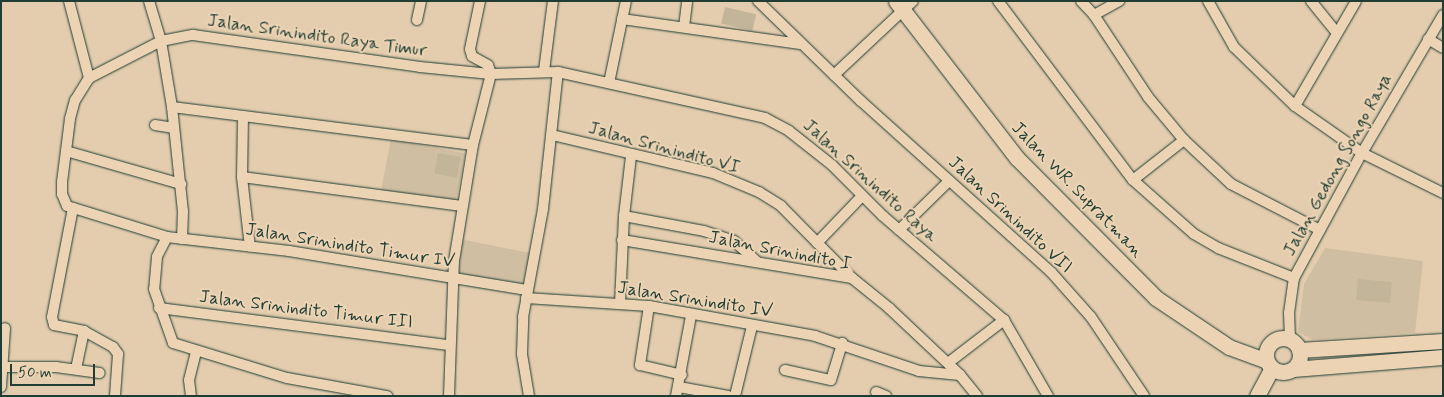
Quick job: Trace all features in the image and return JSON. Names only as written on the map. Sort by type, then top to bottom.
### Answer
[{"type":"main road","name":"Jalan WR. Supratman","points":[[904,4],[1017,158],[1156,298],[1229,347],[1270,365]]},
{"type":"main road","points":[[1257,396],[1270,365],[1267,348],[1273,341],[1295,345],[1443,341]]},
{"type":"main road","points":[[1292,369],[1300,357],[1295,345]]},
{"type":"main road","points":[[1270,365],[1286,372],[1292,369],[1443,357]]},
{"type":"street","points":[[68,1],[88,78],[75,100],[66,150],[62,194],[64,204],[73,208],[52,321],[54,325],[84,331],[113,347],[118,354],[115,396]]},
{"type":"street","points":[[148,1],[161,41],[172,107],[181,184],[182,239]]},
{"type":"street","points":[[417,20],[421,1]]},
{"type":"street","points":[[449,396],[452,278],[473,145],[491,74],[488,65],[472,56],[470,49],[480,1]]},
{"type":"street","points":[[544,71],[554,1]]},
{"type":"street","points":[[609,83],[626,1]]},
{"type":"street","points":[[684,27],[687,1]]},
{"type":"street","name":"Jalan Srinindito VII","points":[[758,1],[800,44],[1074,297],[1102,333],[1144,396]]},
{"type":"street","points":[[998,1],[1134,180],[1194,234],[1218,248],[1294,278]]},
{"type":"street","points":[[1081,1],[1098,9],[1148,98],[1184,140],[1231,184],[1320,230]]},
{"type":"street","points":[[1098,9],[1119,1]]},
{"type":"street","points":[[1208,1],[1234,47],[1295,106],[1362,153],[1443,194]]},
{"type":"street","points":[[1311,1],[1336,32]]},
{"type":"street","points":[[1295,106],[1336,32],[1356,1]]},
{"type":"street","points":[[834,75],[904,4]]},
{"type":"street","name":"Jalan Gedong Songo Raya","points":[[1295,345],[1289,314],[1294,278],[1362,153],[1443,15]]},
{"type":"street","points":[[622,19],[800,44]]},
{"type":"street","name":"Jalan Srinindito Raya Timur","points":[[88,78],[161,41],[193,36],[225,38],[361,60],[491,74]]},
{"type":"street","points":[[1428,39],[1443,48]]},
{"type":"street","points":[[529,396],[522,354],[527,294],[552,135],[558,72]]},
{"type":"street","name":"Jalan Srinindito Raya","points":[[491,74],[558,72],[764,118],[789,131],[899,230],[1004,320],[1048,396]]},
{"type":"street","points":[[172,107],[473,145]]},
{"type":"street","points":[[243,116],[242,177],[250,247]]},
{"type":"street","points":[[155,125],[174,128]]},
{"type":"street","name":"Jalan Srinindito VI","points":[[552,135],[631,156],[712,173],[759,192],[781,206],[852,278]]},
{"type":"street","points":[[1134,180],[1184,140]]},
{"type":"street","points":[[66,150],[181,184]]},
{"type":"street","points":[[620,304],[622,240],[631,156]]},
{"type":"street","points":[[242,177],[462,206]]},
{"type":"street","points":[[899,230],[949,181]]},
{"type":"street","points":[[817,243],[862,196]]},
{"type":"street","name":"Jalan Srinindito Timur IV","points":[[73,208],[167,237],[250,247],[452,278],[527,294]]},
{"type":"street","points":[[624,216],[704,231],[727,238],[747,250],[756,261]]},
{"type":"street","points":[[167,237],[153,273],[159,308],[173,343],[196,352],[287,378],[387,396]]},
{"type":"street","name":"Jalan Srinindito I","points":[[622,240],[852,278],[948,363],[977,396]]},
{"type":"street","name":"Jalan Srinindito IV","points":[[527,294],[649,306],[691,316],[842,343],[918,372],[960,375]]},
{"type":"street","points":[[649,306],[640,365],[682,375]]},
{"type":"street","name":"Jalan Srinindito Timur III","points":[[159,308],[449,344]]},
{"type":"street","points":[[691,316],[678,391],[728,396]]},
{"type":"street","points":[[948,363],[1004,320]]},
{"type":"street","points":[[735,396],[752,326]]},
{"type":"street","points":[[1,387],[5,328]]},
{"type":"street","points":[[76,368],[84,331]]},
{"type":"street","points":[[785,370],[831,380],[842,343]]},
{"type":"street","points":[[191,396],[190,380],[196,352]]},
{"type":"street","points":[[3,367],[76,368],[100,373]]},
{"type":"shaded area","points":[[725,7],[756,14],[752,31],[721,24]]},
{"type":"shaded area","points":[[391,139],[466,154],[455,207],[381,193]]},
{"type":"shaded area","points":[[438,153],[461,157],[457,178],[434,174]]},
{"type":"shaded area","points":[[460,239],[530,253],[523,286],[456,278]]},
{"type":"shaded area","points":[[1325,248],[1423,261],[1415,333],[1313,340],[1298,332],[1304,284]]},
{"type":"shaded area","points":[[1358,279],[1392,282],[1390,303],[1356,300]]}]
